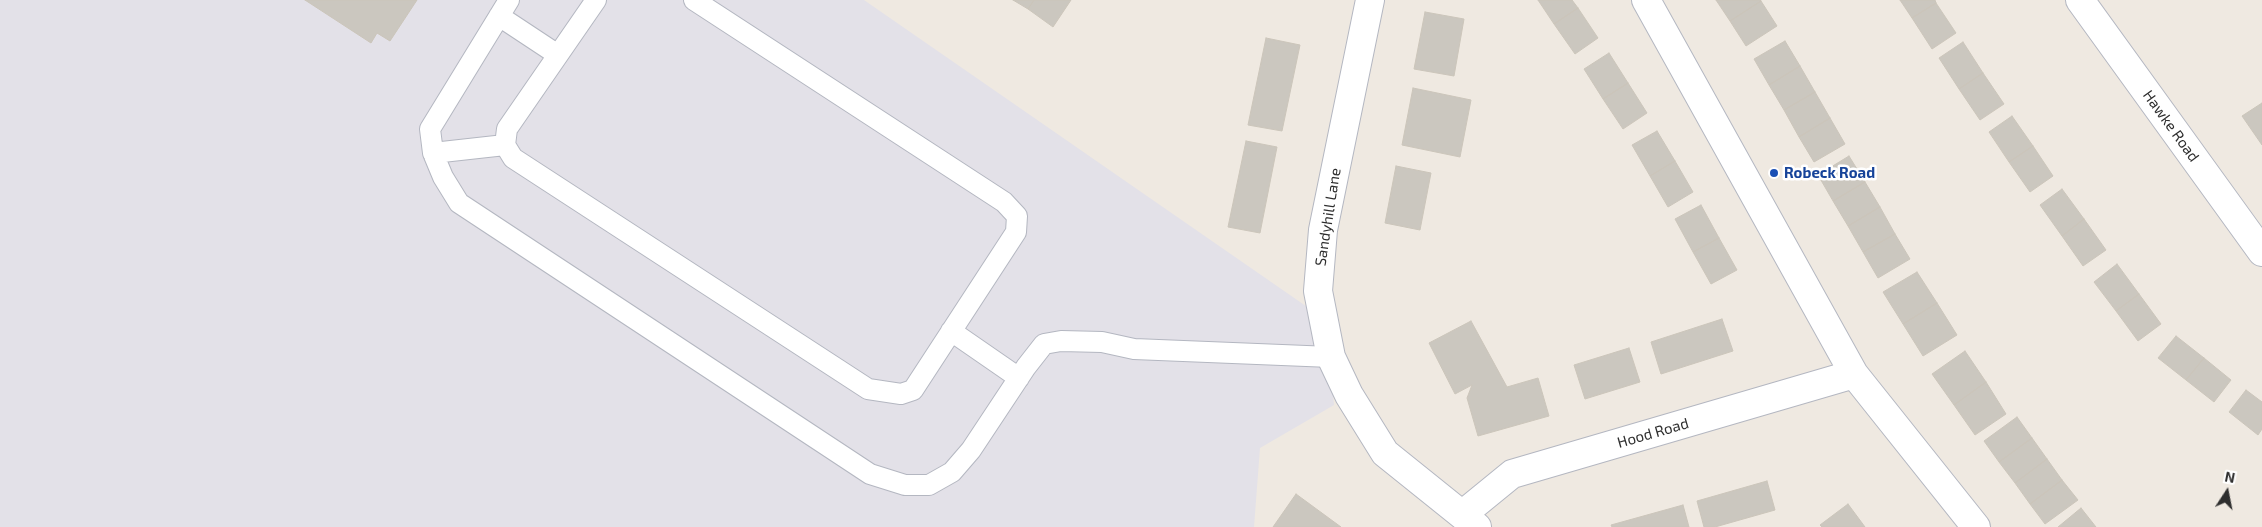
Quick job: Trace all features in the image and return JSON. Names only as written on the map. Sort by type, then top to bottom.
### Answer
[{"type":"street","name":"Sandyhill Lane","points":[[1370,0],[1323,230],[1318,291],[1330,357],[1349,394],[1385,453],[1470,521]]},
{"type":"street","points":[[1646,0],[1854,374],[1976,527]]},
{"type":"street","name":"Hawke Road","points":[[2080,0],[2262,252]]},
{"type":"street","name":"Hood Road","points":[[1470,521],[1512,474],[1854,374]]},
{"type":"lane","points":[[596,0],[507,129],[505,145],[512,158],[868,389],[901,394],[913,390],[1016,232],[1017,216],[1004,202],[694,0]]},
{"type":"lane","points":[[558,55],[504,8],[430,130],[433,153],[443,176],[459,203],[870,474],[904,485],[929,485],[952,472],[971,450],[1044,344],[1061,341],[1102,342],[1134,349],[1330,357]]},
{"type":"lane","points":[[433,153],[505,145]]},
{"type":"lane","points":[[951,330],[1019,378]]},
{"type":"shaded area","points":[[0,0],[864,0],[1326,320],[1334,405],[1260,448],[1254,527],[0,527]]},
{"type":"building","points":[[305,0],[417,0],[390,41],[377,33],[371,43]]},
{"type":"building","points":[[1013,0],[1034,0],[1028,9]]},
{"type":"building","points":[[1034,0],[1071,0],[1053,27],[1028,9]]},
{"type":"building","points":[[1538,0],[1572,0],[1578,8],[1554,24]]},
{"type":"building","points":[[1716,0],[1760,0],[1761,1],[1730,21]]},
{"type":"building","points":[[1900,0],[1935,0],[1936,3],[1912,18]]},
{"type":"building","points":[[1761,1],[1777,26],[1746,46],[1730,21]]},
{"type":"building","points":[[1936,3],[1956,33],[1932,49],[1912,18]]},
{"type":"building","points":[[1578,8],[1598,38],[1575,54],[1554,24]]},
{"type":"building","points":[[1425,12],[1464,19],[1454,76],[1414,69]]},
{"type":"building","points":[[1266,38],[1300,45],[1282,131],[1248,125]]},
{"type":"building","points":[[1785,41],[1800,66],[1769,85],[1754,59]]},
{"type":"building","points":[[1963,42],[1983,73],[1959,89],[1939,58]]},
{"type":"building","points":[[1609,53],[1628,83],[1603,99],[1584,69]]},
{"type":"building","points":[[1800,66],[1815,92],[1784,110],[1769,85]]},
{"type":"building","points":[[1983,73],[2004,104],[1980,120],[1959,89]]},
{"type":"building","points":[[1628,83],[1647,113],[1623,129],[1603,99]]},
{"type":"building","points":[[1413,88],[1471,100],[1460,157],[1402,145]]},
{"type":"building","points":[[1815,92],[1830,118],[1799,137],[1784,110]]},
{"type":"building","points":[[2262,103],[2262,145],[2242,116]]},
{"type":"building","points":[[2012,116],[2033,146],[2009,162],[1989,132]]},
{"type":"building","points":[[1830,118],[1845,144],[1814,162],[1799,137]]},
{"type":"building","points":[[1657,131],[1675,161],[1650,176],[1632,145]]},
{"type":"building","points":[[1246,141],[1277,147],[1260,233],[1228,227]]},
{"type":"building","points":[[2033,146],[2053,176],[2030,192],[2009,162]]},
{"type":"building","points":[[1849,156],[1865,182],[1833,201],[1818,175]]},
{"type":"building","points":[[1675,161],[1693,192],[1668,207],[1650,176]]},
{"type":"building","points":[[1396,166],[1431,173],[1420,230],[1385,223]]},
{"type":"building","points":[[1865,182],[1880,207],[1848,226],[1833,201]]},
{"type":"building","points":[[2062,189],[2084,219],[2062,236],[2040,205]]},
{"type":"building","points":[[1701,205],[1719,238],[1693,252],[1675,219]]},
{"type":"building","points":[[1880,207],[1895,234],[1863,252],[1848,226]]},
{"type":"building","points":[[2084,219],[2106,250],[2083,266],[2062,236]]},
{"type":"building","points":[[1895,234],[1910,259],[1878,278],[1863,252]]},
{"type":"building","points":[[1719,238],[1737,270],[1711,284],[1693,252]]},
{"type":"building","points":[[2117,264],[2139,294],[2116,311],[2094,282]]},
{"type":"building","points":[[1917,272],[1937,303],[1903,324],[1883,292]]},
{"type":"building","points":[[2139,294],[2161,324],[2138,341],[2116,311]]},
{"type":"building","points":[[1937,303],[1957,335],[1923,356],[1903,324]]},
{"type":"building","points":[[1722,319],[1733,351],[1661,374],[1651,342]]},
{"type":"building","points":[[1471,321],[1507,387],[1538,378],[1549,416],[1478,436],[1467,398],[1472,385],[1455,394],[1429,343]]},
{"type":"building","points":[[2176,336],[2204,358],[2186,380],[2158,358]]},
{"type":"building","points":[[1629,348],[1640,382],[1585,399],[1574,365]]},
{"type":"building","points":[[1965,351],[1986,382],[1954,405],[1932,374]]},
{"type":"building","points":[[2204,358],[2231,380],[2214,402],[2186,380]]},
{"type":"building","points":[[1986,382],[2006,414],[1975,435],[1954,405]]},
{"type":"building","points":[[2246,390],[2262,402],[2262,429],[2258,435],[2229,412]]},
{"type":"building","points":[[2017,417],[2032,438],[1999,462],[1984,441]]},
{"type":"building","points":[[2032,438],[2047,459],[2015,483],[1999,462]]},
{"type":"building","points":[[2047,459],[2062,480],[2030,504],[2015,483]]},
{"type":"building","points":[[2062,480],[2078,500],[2045,524],[2030,504]]},
{"type":"building","points":[[1767,481],[1775,510],[1715,527],[1704,527],[1697,501]]},
{"type":"building","points":[[1296,494],[1341,527],[1273,527]]},
{"type":"building","points":[[1848,504],[1865,527],[1822,527],[1820,525]]},
{"type":"building","points":[[1683,505],[1689,527],[1612,527],[1611,525]]},
{"type":"building","points":[[2081,508],[2096,527],[2058,527]]},
{"type":"place","name":"Robeck Road","points":[[1774,173]]}]
